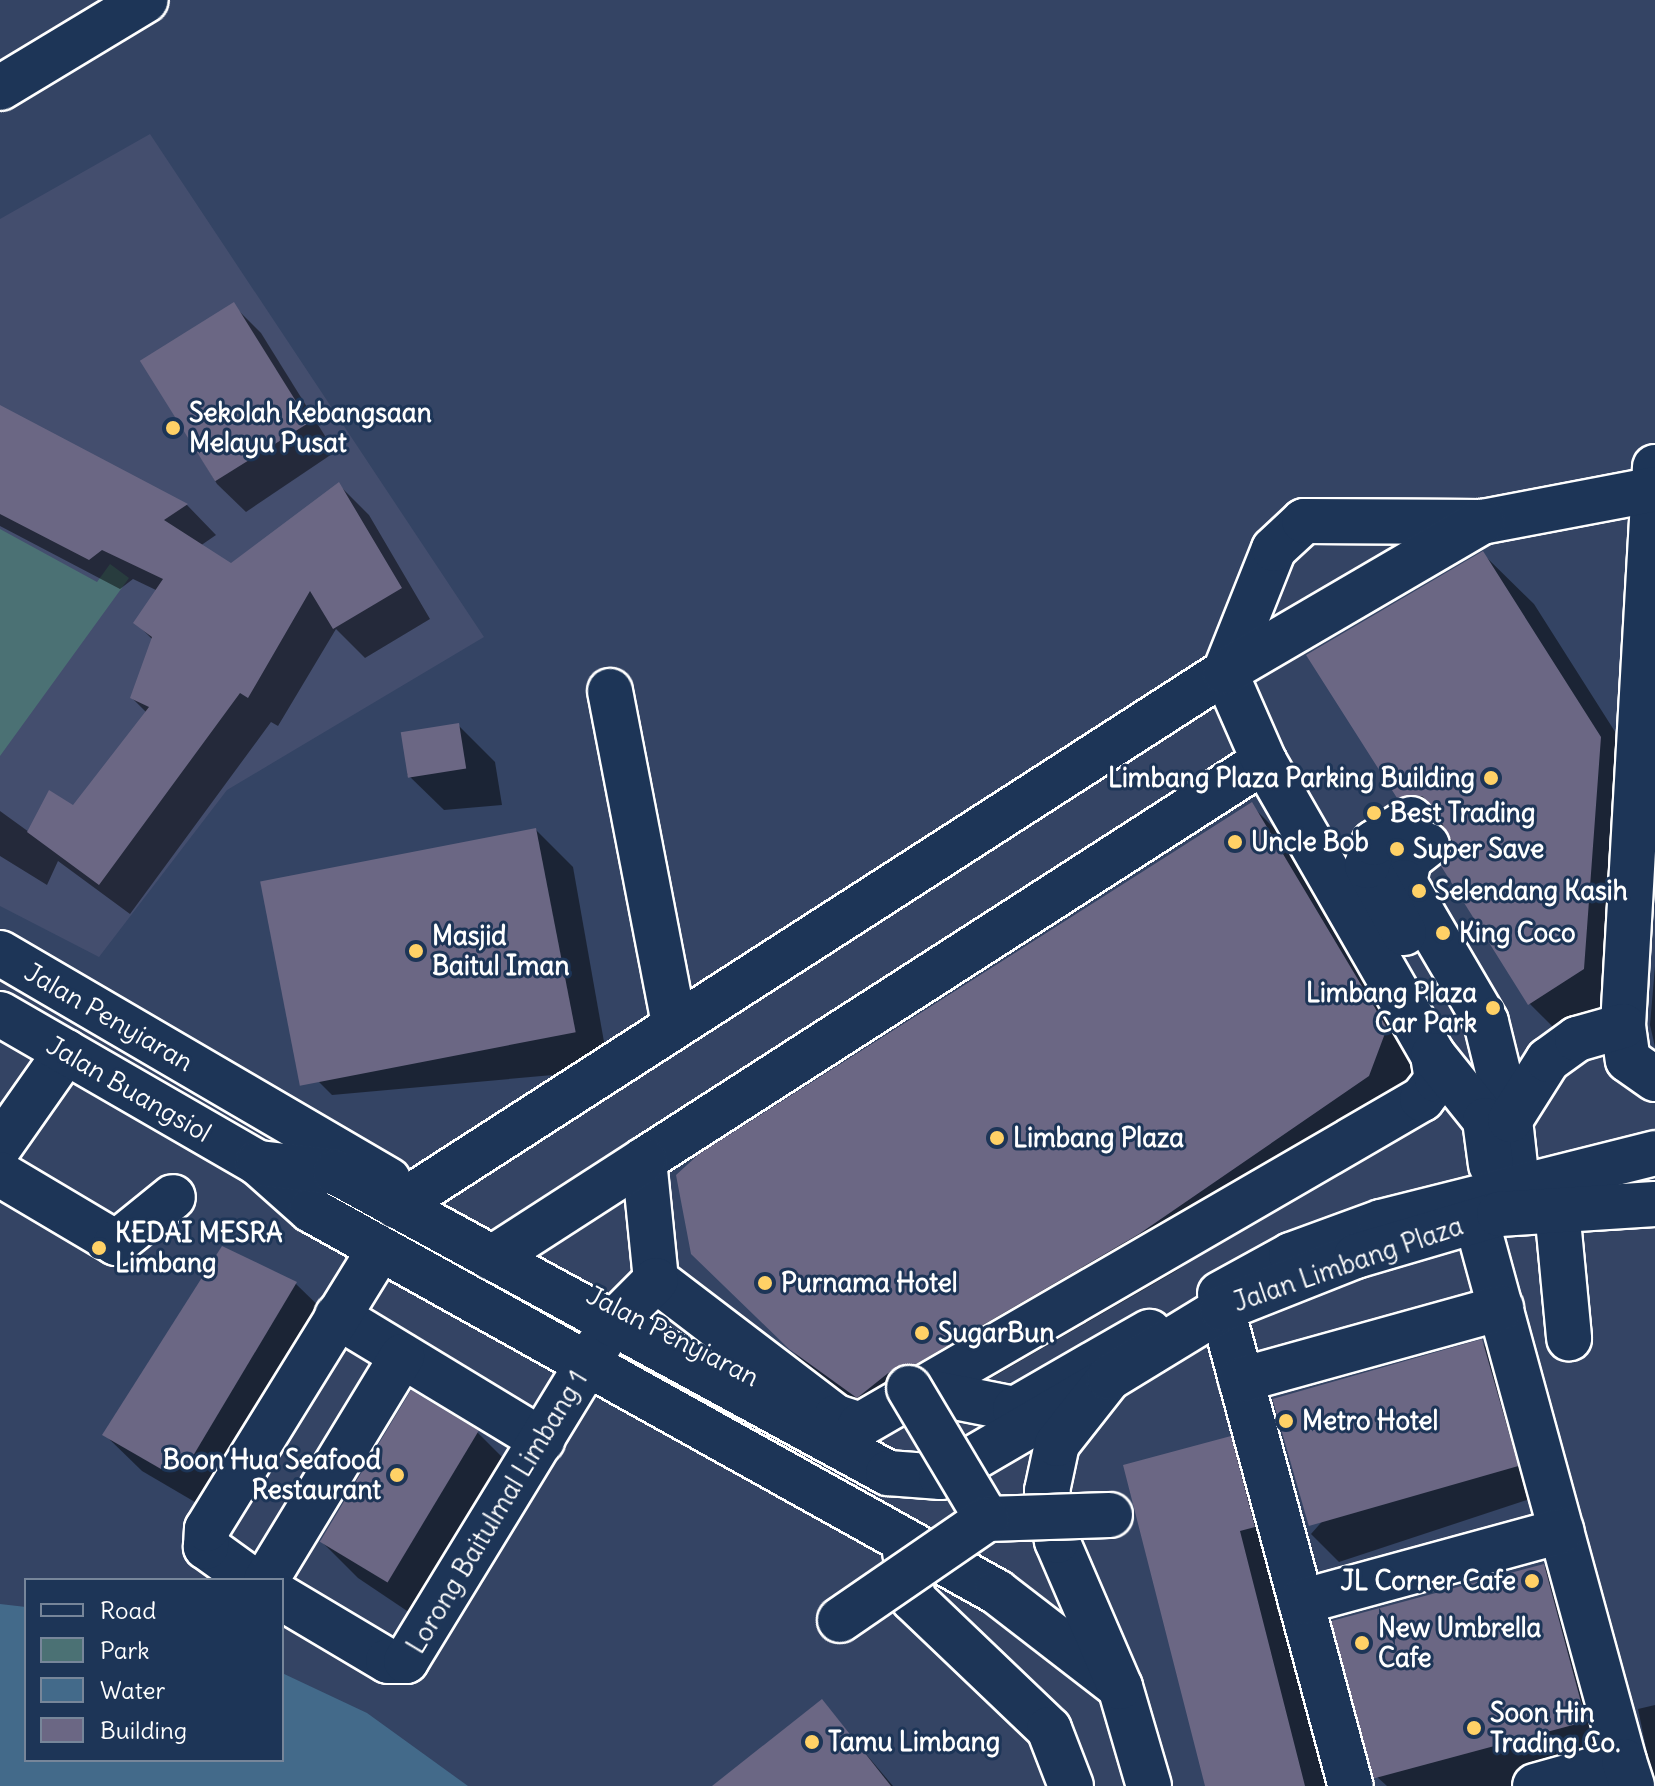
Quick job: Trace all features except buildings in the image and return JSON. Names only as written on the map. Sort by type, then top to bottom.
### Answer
[{"type":"main road","points":[[0,88],[146,0]]},
{"type":"main road","points":[[1497,1120],[1433,1055],[1264,761],[1225,672],[1274,549],[1304,521],[1482,522],[1655,482],[1645,840],[1623,1026],[1628,1060],[1655,1079]]},
{"type":"main road","points":[[405,1200],[1225,672],[1482,522]]},
{"type":"main road","points":[[610,691],[674,1024]]},
{"type":"main road","points":[[500,1253],[1264,761]]},
{"type":"main road","points":[[1419,832],[1374,843],[1367,866],[1469,1042],[1497,1120],[1511,1204],[1569,1338]]},
{"type":"main road","name":"Jalan Penyiaran","points":[[0,953],[405,1200]]},
{"type":"main road","name":"Jalan Buangsiol","points":[[0,1014],[258,1163]]},
{"type":"main road","points":[[1497,1120],[1548,1060],[1577,1039],[1623,1026]]},
{"type":"main road","points":[[0,1146],[12,1098],[66,1052]]},
{"type":"main road","name":"Jalan Penyiaran","points":[[618,1318],[747,1378],[860,1415],[981,1355],[1422,1099],[1437,1080],[1433,1055]]},
{"type":"main road","points":[[258,1163],[335,1172],[405,1200],[888,1473],[941,1477],[1021,1418],[1291,1255],[1511,1204],[1655,1153]]},
{"type":"main road","points":[[644,1160],[656,1280],[814,1400]]},
{"type":"main road","points":[[258,1163],[311,1210],[589,1361],[997,1592],[1120,1687]]},
{"type":"main road","points":[[0,1174],[116,1243],[173,1197]]},
{"type":"main road","points":[[1511,1204],[1501,1308],[1628,1774],[1535,1786]]},
{"type":"main road","name":"Jalan Limbang Plaza","points":[[1021,1418],[1109,1378],[1222,1309],[1511,1204],[1655,1204]]},
{"type":"main road","points":[[249,1578],[206,1547],[207,1529],[380,1249]]},
{"type":"main road","name":"Lorong Baitulmal Limbang 1","points":[[284,1599],[388,1661],[406,1661],[589,1361],[618,1318],[656,1280]]},
{"type":"main road","points":[[1241,1380],[1501,1308]]},
{"type":"main road","points":[[1222,1309],[1351,1786]]},
{"type":"main road","points":[[337,1316],[542,1440]]},
{"type":"main road","points":[[981,1355],[1021,1418]]},
{"type":"main road","points":[[267,1578],[402,1356]]},
{"type":"main road","points":[[1109,1378],[1057,1444],[1047,1491],[1057,1541],[1120,1687],[1149,1786]]},
{"type":"main road","points":[[916,1389],[1021,1418]]},
{"type":"main road","points":[[916,1389],[987,1519]]},
{"type":"main road","points":[[840,1620],[987,1519],[1110,1515]]},
{"type":"main road","points":[[1301,1602],[1561,1531]]},
{"type":"main road","points":[[902,1536],[913,1599],[1049,1729],[1071,1786]]},
{"type":"shaded area","name":"Sekolah Kebangsaan Melayu Pusat","points":[[150,134],[484,637],[227,790],[99,957],[0,906],[0,219]]},
{"type":"green space","points":[[0,529],[97,582],[110,564],[129,578],[0,756]]},
{"type":"water","points":[[0,1604],[24,1607],[24,1762],[284,1762],[284,1674],[367,1713],[468,1786],[0,1786]]},
{"type":"place","name":"Sekolah Kebangsaan Melayu Pusat","points":[[173,428]]},
{"type":"place","name":"Limbang Plaza Parking Building","points":[[1491,778]]},
{"type":"place","name":"Best Trading","points":[[1374,813]]},
{"type":"place","name":"Uncle Bob","points":[[1235,842]]},
{"type":"place","name":"Super Save","points":[[1397,849]]},
{"type":"place","name":"Selendang Kasih","points":[[1419,891]]},
{"type":"place","name":"King Coco","points":[[1443,933]]},
{"type":"place","name":"Masjid Baitul Iman","points":[[416,951]]},
{"type":"place","name":"Limbang Plaza Car Park","points":[[1493,1008]]},
{"type":"place","name":"Limbang Plaza","points":[[997,1138]]},
{"type":"place","name":"KEDAI MESRA Limbang","points":[[99,1248]]},
{"type":"place","name":"Purnama Hotel","points":[[765,1283]]},
{"type":"place","name":"SugarBun","points":[[922,1333]]},
{"type":"place","name":"Metro Hotel","points":[[1286,1421]]},
{"type":"place","name":"Boon Hua Seafood Restaurant","points":[[397,1475]]},
{"type":"place","name":"JL Corner Cafe","points":[[1532,1581]]},
{"type":"place","name":"New Umbrella Cafe","points":[[1362,1643]]},
{"type":"place","name":"Soon Hin Trading Co.","points":[[1474,1728]]},
{"type":"place","name":"Tamu Limbang","points":[[812,1742]]}]
